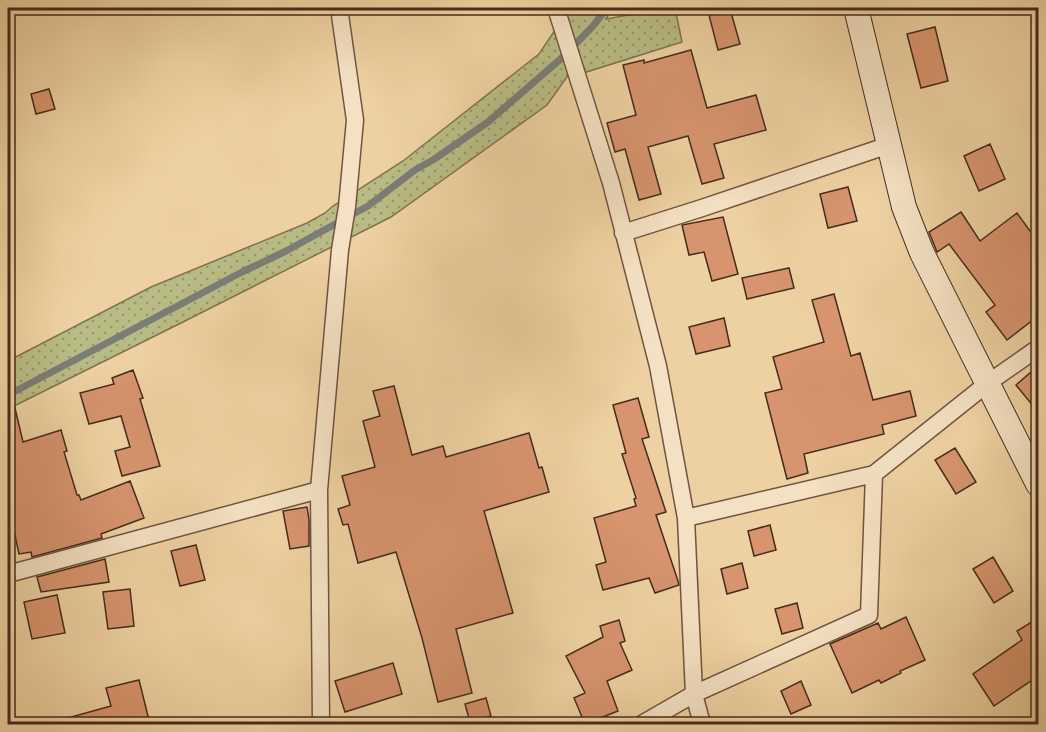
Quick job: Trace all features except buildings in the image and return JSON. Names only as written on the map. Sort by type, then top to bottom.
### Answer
[{"type":"street","points":[[321,724],[319,490],[340,250],[347,207],[355,120],[339,8]]},
{"type":"street","points":[[556,8],[611,183],[658,366],[686,518],[694,694],[702,724]]},
{"type":"street","points":[[856,8],[904,207],[922,253],[1038,484]]},
{"type":"street","points":[[623,233],[889,145]]},
{"type":"street","points":[[686,518],[874,474],[988,383],[1038,348]]},
{"type":"street","points":[[642,724],[694,694],[869,615],[874,474]]},
{"type":"street","points":[[8,574],[319,490]]},
{"type":"green space","points":[[570,8],[613,8],[606,19],[675,8],[682,42],[577,75],[574,67],[547,105],[391,217],[8,409],[8,361],[151,287],[307,223],[325,213],[403,161],[539,54]]},
{"type":"waterway","points":[[8,395],[368,206],[415,170],[488,122],[564,56],[607,8]]}]
